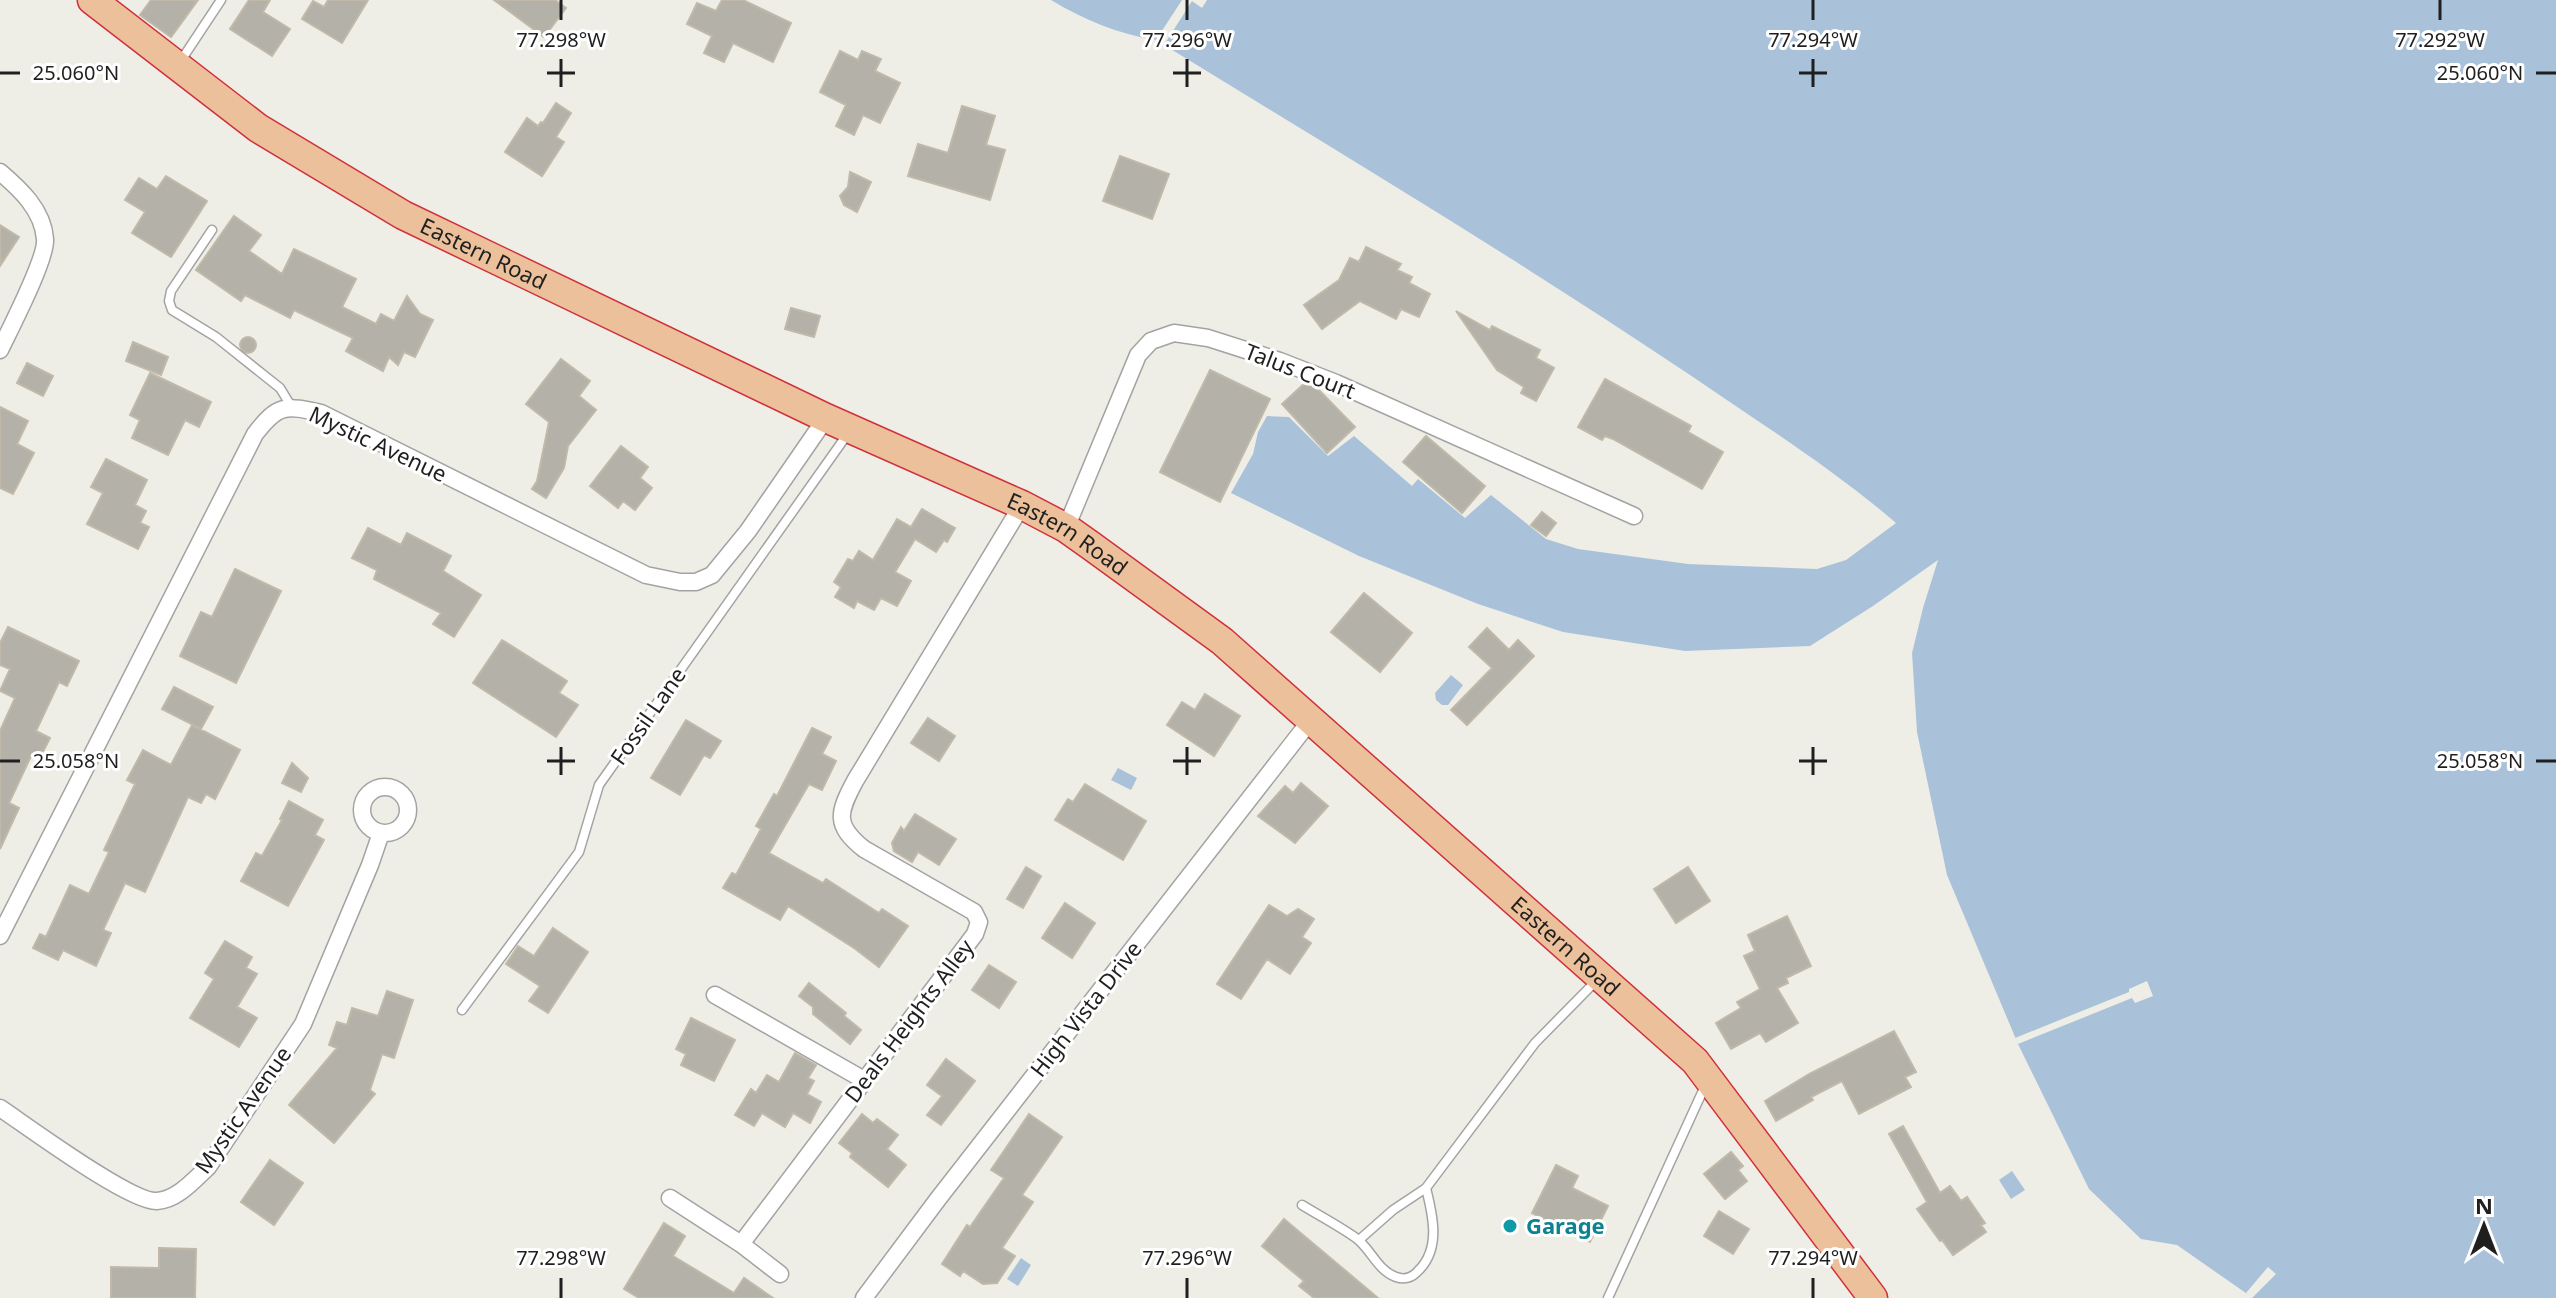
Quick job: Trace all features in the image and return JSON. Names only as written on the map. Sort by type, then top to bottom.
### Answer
[{"type":"highway","name":"Eastern Road","points":[[92,0],[258,128],[403,215],[839,423],[1022,505],[1066,528],[1222,641],[1695,1061],[1873,1298]]},
{"type":"street","points":[[0,172],[24,193],[39,217],[46,240],[36,271],[0,350]]},
{"type":"street","name":"Talus Court","points":[[1066,528],[1138,355],[1151,341],[1174,333],[1208,338],[1336,383],[1634,516]]},
{"type":"street","name":"Mystic Avenue","points":[[0,936],[255,434],[270,415],[291,406],[321,413],[646,575],[680,582],[696,582],[712,575],[839,423]]},
{"type":"street","name":"Deals Heights Alley","points":[[741,1244],[975,934],[979,922],[974,912],[864,849],[849,837],[841,820],[846,798],[1022,505]]},
{"type":"street","name":"High Vista Drive","points":[[864,1298],[1310,721]]},
{"type":"street","name":"Mystic Avenue","points":[[0,1108],[121,1188],[146,1200],[160,1201],[187,1186],[208,1167],[303,1024],[381,833]]},
{"type":"street","points":[[715,995],[864,1080]]},
{"type":"street","points":[[670,1198],[741,1244],[780,1274]]},
{"type":"lane","points":[[178,66],[221,0]]},
{"type":"lane","points":[[212,230],[171,291],[169,301],[172,310],[216,337],[280,388],[291,406]]},
{"type":"lane","name":"Fossil Lane","points":[[462,1010],[579,852],[589,828],[592,804],[599,785],[839,423]]},
{"type":"lane","points":[[1359,1240],[1393,1210],[1426,1188],[1535,1043],[1601,977]]},
{"type":"lane","points":[[1608,1298],[1708,1078]]},
{"type":"lane","points":[[1302,1205],[1359,1240],[1387,1273],[1399,1278],[1415,1275],[1425,1265],[1432,1248],[1434,1220],[1426,1188]]},
{"type":"water","points":[[1051,0],[2556,0],[2556,1298],[2253,1298],[2177,1245],[2141,1239],[2089,1189],[2018,1044],[1947,875],[1917,732],[1912,653],[1938,560],[1810,646],[1685,651],[1563,632],[1478,604],[1359,556],[1231,493],[1253,454],[1258,432],[1267,416],[1289,417],[1328,456],[1354,436],[1412,486],[1418,479],[1465,518],[1491,495],[1546,539],[1578,549],[1688,564],[1817,569],[1846,560],[1896,523],[1821,465],[1690,375],[1425,205],[1156,40],[1102,25]]},
{"type":"water","points":[[1451,675],[1463,685],[1448,705],[1442,705],[1436,700],[1435,693]]},
{"type":"water","points":[[1118,768],[1137,778],[1131,790],[1111,780]]},
{"type":"water","points":[[2012,1171],[2025,1190],[2011,1199],[1999,1180]]},
{"type":"water","points":[[1021,1258],[1031,1265],[1018,1286],[1007,1279]]},
{"type":"pier","points":[[1182,0],[1207,0],[1202,8],[1192,1],[1164,45],[1156,40]]},
{"type":"pier","points":[[2147,981],[2153,996],[2135,1003],[2132,998],[2018,1044],[2015,1038],[2129,992],[2129,989]]},
{"type":"pier","points":[[2268,1267],[2276,1274],[2252,1298],[2246,1293]]},
{"type":"building","points":[[151,0],[198,0],[171,37],[140,15]]},
{"type":"building","points":[[249,0],[270,0],[263,12],[290,29],[272,56],[230,29]]},
{"type":"building","points":[[328,0],[368,0],[342,43],[302,19],[313,1],[324,7]]},
{"type":"building","points":[[494,0],[555,0],[566,8],[544,37]]},
{"type":"building","points":[[722,0],[743,0],[791,23],[773,62],[733,43],[724,62],[704,53],[712,36],[687,24],[697,3],[716,11]]},
{"type":"building","points":[[840,51],[858,60],[862,51],[881,59],[875,71],[900,83],[880,123],[863,115],[854,135],[836,126],[846,105],[820,92]]},
{"type":"building","points":[[556,103],[571,113],[556,137],[564,142],[542,176],[505,152],[527,118],[538,126]]},
{"type":"building","points":[[962,106],[995,116],[986,145],[1005,150],[990,200],[908,176],[918,144],[948,153]]},
{"type":"building","points":[[1120,156],[1169,174],[1152,219],[1103,201]]},
{"type":"building","points":[[850,172],[871,182],[857,212],[844,205],[840,196],[848,187]]},
{"type":"building","points":[[166,176],[207,201],[171,257],[132,233],[145,212],[125,200],[139,178],[157,189]]},
{"type":"building","points":[[234,216],[261,235],[249,251],[282,274],[294,249],[356,279],[342,307],[376,324],[381,314],[394,321],[407,296],[420,314],[433,320],[415,357],[404,352],[398,365],[389,357],[383,371],[346,351],[353,338],[294,310],[290,318],[245,295],[241,301],[196,270]]},
{"type":"building","points":[[0,225],[19,237],[0,266]]},
{"type":"building","points":[[1366,247],[1401,264],[1397,270],[1412,277],[1409,283],[1430,294],[1419,317],[1401,309],[1396,319],[1360,301],[1322,329],[1304,305],[1339,280],[1350,258],[1359,262]]},
{"type":"building","points":[[791,308],[820,316],[814,337],[785,329]]},
{"type":"building","points":[[1456,311],[1490,330],[1492,326],[1540,350],[1536,358],[1554,368],[1536,401],[1521,393],[1524,387],[1497,370]]},
{"type":"building","points":[[248,337],[254,339],[254,351],[248,353],[242,351],[240,345],[242,339]]},
{"type":"building","points":[[133,342],[168,357],[161,375],[126,361]]},
{"type":"building","points":[[561,359],[590,381],[579,396],[596,410],[568,446],[564,468],[546,498],[532,489],[537,481],[549,422],[526,404]]},
{"type":"building","points":[[27,363],[53,376],[43,396],[17,383]]},
{"type":"building","points":[[1210,370],[1270,399],[1220,502],[1160,472]]},
{"type":"building","points":[[150,373],[211,402],[199,427],[185,420],[168,455],[132,438],[140,420],[130,415]]},
{"type":"building","points":[[1605,379],[1691,426],[1688,432],[1723,452],[1702,489],[1613,439],[1605,436],[1602,440],[1578,427]]},
{"type":"building","points":[[1305,383],[1317,388],[1355,427],[1327,453],[1282,404]]},
{"type":"building","points":[[0,407],[28,421],[17,444],[34,453],[13,494],[0,488]]},
{"type":"building","points":[[1426,436],[1485,486],[1462,513],[1403,462]]},
{"type":"building","points":[[621,446],[648,467],[640,478],[652,488],[635,510],[623,501],[618,508],[590,486]]},
{"type":"building","points":[[106,459],[147,480],[135,505],[146,511],[140,523],[149,527],[138,549],[87,524],[103,493],[91,487]]},
{"type":"building","points":[[922,509],[955,528],[947,542],[944,540],[936,552],[915,539],[895,572],[911,581],[897,606],[881,598],[874,610],[857,601],[854,608],[835,597],[841,587],[834,582],[848,559],[853,561],[859,551],[873,560],[897,519],[911,527]]},
{"type":"building","points":[[1542,512],[1556,523],[1546,536],[1531,525]]},
{"type":"building","points":[[368,528],[401,545],[407,533],[451,556],[443,571],[481,595],[454,637],[433,624],[441,613],[374,579],[377,570],[352,558]]},
{"type":"building","points":[[235,569],[281,591],[236,683],[180,656],[201,612],[212,617]]},
{"type":"building","points":[[1364,593],[1412,633],[1380,672],[1331,632]]},
{"type":"building","points":[[8,627],[79,661],[67,686],[59,682],[36,731],[50,738],[40,758],[32,754],[9,803],[19,808],[0,849],[0,731],[15,698],[0,691],[10,669],[0,665],[0,643]]},
{"type":"building","points":[[1487,628],[1509,650],[1518,640],[1534,656],[1467,725],[1451,710],[1492,668],[1469,647]]},
{"type":"building","points":[[502,640],[567,681],[559,693],[578,705],[556,737],[473,683]]},
{"type":"building","points":[[174,687],[213,707],[201,729],[162,709]]},
{"type":"building","points":[[1205,694],[1240,716],[1214,756],[1167,725],[1182,702],[1195,710]]},
{"type":"building","points":[[928,718],[955,736],[939,761],[911,743]]},
{"type":"building","points":[[686,720],[721,741],[710,758],[704,755],[680,795],[651,778]]},
{"type":"building","points":[[192,725],[240,750],[215,799],[206,794],[201,803],[188,797],[145,892],[125,883],[103,930],[111,933],[96,966],[63,950],[58,960],[33,948],[40,934],[46,937],[70,885],[89,894],[109,852],[104,850],[135,784],[127,780],[143,750],[171,765]]},
{"type":"building","points":[[812,728],[831,737],[822,754],[836,761],[822,790],[809,784],[769,853],[823,883],[826,879],[879,913],[882,909],[908,926],[879,967],[788,906],[780,920],[723,888],[732,873],[736,875],[761,829],[756,826],[774,794],[777,796]]},
{"type":"building","points":[[292,763],[308,778],[301,792],[282,783]]},
{"type":"building","points":[[1301,783],[1328,806],[1295,843],[1258,816],[1285,786],[1293,793]]},
{"type":"building","points":[[1085,784],[1146,821],[1123,860],[1055,820],[1068,799],[1073,802]]},
{"type":"building","points":[[289,801],[323,820],[315,835],[324,840],[288,906],[241,881],[256,853],[262,856]]},
{"type":"building","points":[[915,814],[956,839],[939,865],[918,852],[912,862],[894,851],[892,843],[901,827],[904,831]]},
{"type":"building","points":[[1026,867],[1041,876],[1023,908],[1007,899]]},
{"type":"building","points":[[1688,867],[1710,901],[1676,923],[1654,889]]},
{"type":"building","points":[[1065,903],[1095,923],[1072,958],[1042,938]]},
{"type":"building","points":[[1269,905],[1287,916],[1298,909],[1314,919],[1302,937],[1311,943],[1290,974],[1267,959],[1241,999],[1217,984]]},
{"type":"building","points":[[1787,916],[1811,966],[1786,978],[1788,983],[1777,988],[1798,1023],[1766,1042],[1760,1033],[1731,1049],[1716,1023],[1741,1008],[1737,1002],[1760,989],[1744,956],[1755,951],[1748,935]]},
{"type":"building","points":[[553,928],[588,952],[548,1013],[529,1001],[540,986],[506,964],[518,946],[534,956]]},
{"type":"building","points":[[225,941],[252,957],[246,968],[257,974],[237,1007],[257,1018],[239,1047],[190,1018],[214,979],[205,973]]},
{"type":"building","points":[[989,965],[1016,982],[999,1008],[972,990]]},
{"type":"building","points":[[809,983],[846,1013],[844,1016],[861,1030],[850,1044],[813,1014],[813,1007],[799,996]]},
{"type":"building","points":[[387,991],[413,1000],[394,1058],[382,1054],[370,1090],[375,1094],[334,1143],[289,1105],[337,1048],[329,1045],[337,1022],[347,1025],[352,1008],[378,1016]]},
{"type":"building","points":[[691,1018],[735,1040],[714,1081],[681,1065],[686,1054],[676,1049]]},
{"type":"building","points":[[1894,1031],[1916,1072],[1905,1077],[1911,1087],[1859,1114],[1842,1081],[1776,1121],[1765,1101],[1809,1074]]},
{"type":"building","points":[[795,1053],[816,1065],[808,1078],[814,1081],[807,1094],[821,1102],[810,1123],[793,1113],[785,1127],[762,1113],[754,1126],[735,1115],[751,1089],[756,1093],[767,1075],[779,1082]]},
{"type":"building","points":[[946,1059],[975,1081],[941,1125],[927,1115],[942,1096],[927,1085]]},
{"type":"building","points":[[862,1114],[873,1123],[877,1119],[898,1135],[887,1149],[906,1165],[888,1187],[850,1157],[852,1153],[839,1143]]},
{"type":"building","points":[[1029,1114],[1062,1137],[1022,1195],[1033,1202],[1002,1248],[1015,1256],[997,1283],[983,1284],[963,1271],[960,1276],[942,1264],[967,1225],[970,1227],[1004,1178],[991,1170]]},
{"type":"building","points":[[1903,1126],[1940,1193],[1950,1186],[1961,1201],[1967,1197],[1985,1223],[1981,1225],[1986,1232],[1953,1255],[1917,1209],[1927,1202],[1889,1134]]},
{"type":"building","points":[[1731,1152],[1743,1166],[1738,1170],[1747,1181],[1725,1199],[1704,1174]]},
{"type":"building","points":[[270,1160],[303,1183],[274,1225],[241,1202]]},
{"type":"building","points":[[1556,1165],[1578,1176],[1572,1188],[1608,1206],[1590,1242],[1532,1213]]},
{"type":"building","points":[[1719,1211],[1749,1229],[1733,1254],[1704,1236]]},
{"type":"building","points":[[1284,1219],[1378,1298],[1314,1298],[1299,1286],[1304,1281],[1262,1246]]},
{"type":"building","points":[[664,1223],[685,1236],[673,1256],[734,1293],[744,1278],[773,1298],[639,1298],[624,1289]]},
{"type":"building","points":[[159,1248],[196,1249],[195,1298],[111,1298],[111,1267],[159,1268]]},
{"type":"place","name":"Garage","points":[[1510,1226]]}]
